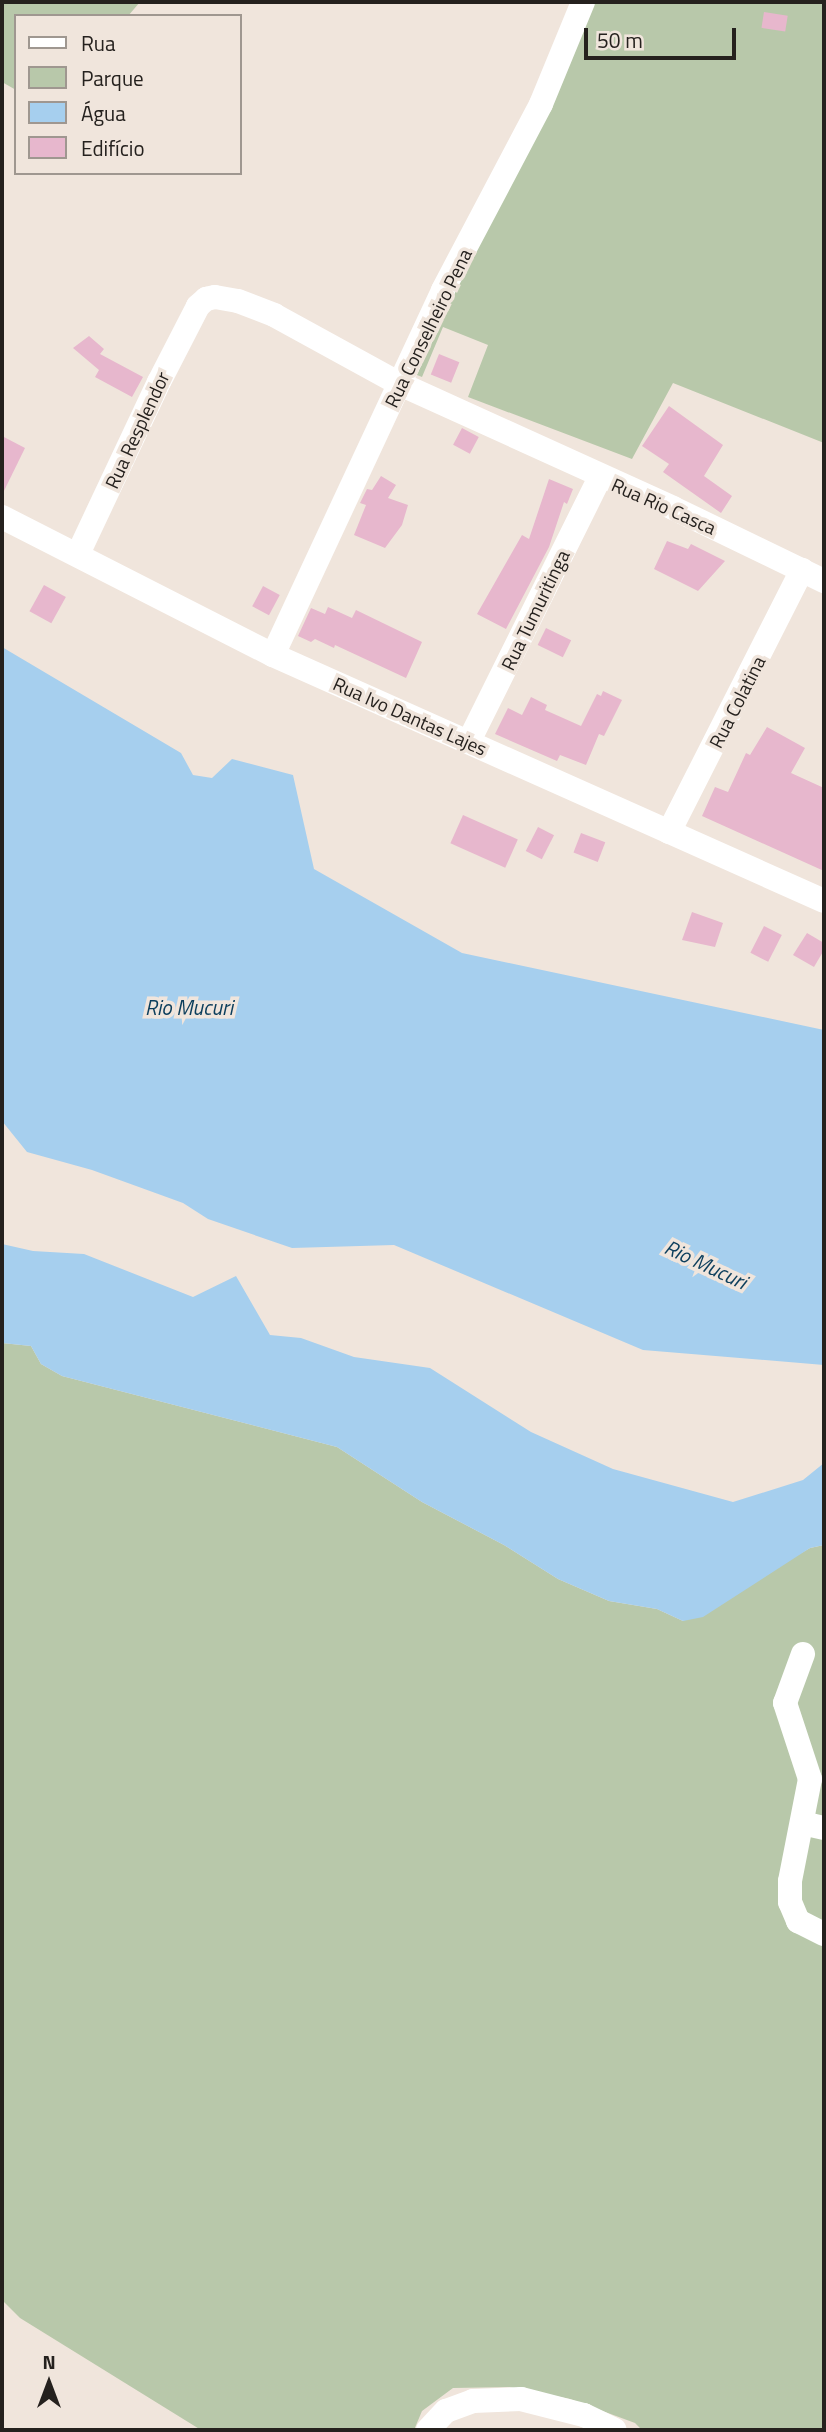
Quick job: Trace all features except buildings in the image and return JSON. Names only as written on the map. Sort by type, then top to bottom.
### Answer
[{"type":"street","name":"Rua Conselheiro Pena","points":[[272,655],[443,290],[541,104],[583,2]]},
{"type":"street","name":"Rua Rio Casca","points":[[198,306],[206,299],[215,297],[238,301],[274,316],[400,384],[824,582]]},
{"type":"street","name":"Rua Resplendor","points":[[78,554],[198,306]]},
{"type":"street","name":"Rua Tumuritinga","points":[[469,741],[600,477]]},
{"type":"street","name":"Rua Ivo Dantas Lajes","points":[[2,517],[272,655],[824,901]]},
{"type":"street","name":"Rua Colatina","points":[[669,832],[802,570]]},
{"type":"street","points":[[803,1654],[785,1703],[817,1770],[813,1826],[790,1881],[790,1902],[798,1921],[824,1934]]},
{"type":"street","points":[[428,2430],[446,2411],[473,2401],[521,2399],[584,2415],[615,2430]]},
{"type":"green space","points":[[2,2],[140,2],[130,14],[14,14],[14,89],[2,82]]},
{"type":"green space","points":[[592,2],[824,2],[824,443],[673,383],[632,459],[468,397],[488,345],[443,327],[422,377],[412,373]]},
{"type":"green space","points":[[2,1343],[31,1346],[41,1364],[62,1376],[337,1447],[422,1502],[504,1545],[558,1579],[609,1601],[657,1609],[683,1621],[810,1548],[824,1545],[824,2430],[642,2430],[635,2423],[570,2399],[509,2387],[453,2388],[422,2411],[414,2430],[201,2430],[20,2318],[2,2300]]},
{"type":"water","name":"Rio Mucuri","points":[[2,647],[181,753],[193,775],[212,778],[232,759],[293,775],[314,869],[462,953],[824,1030],[824,1365],[643,1350],[394,1245],[292,1248],[208,1219],[183,1203],[92,1170],[27,1152],[2,1121]]},
{"type":"water","points":[[2,1244],[33,1251],[84,1254],[193,1297],[236,1276],[270,1335],[301,1338],[354,1357],[430,1368],[531,1432],[613,1469],[733,1502],[803,1480],[824,1463],[824,1545],[810,1548],[703,1617],[683,1621],[657,1609],[609,1601],[558,1579],[504,1545],[422,1502],[337,1447],[62,1376],[41,1364],[31,1346],[2,1343]]}]
